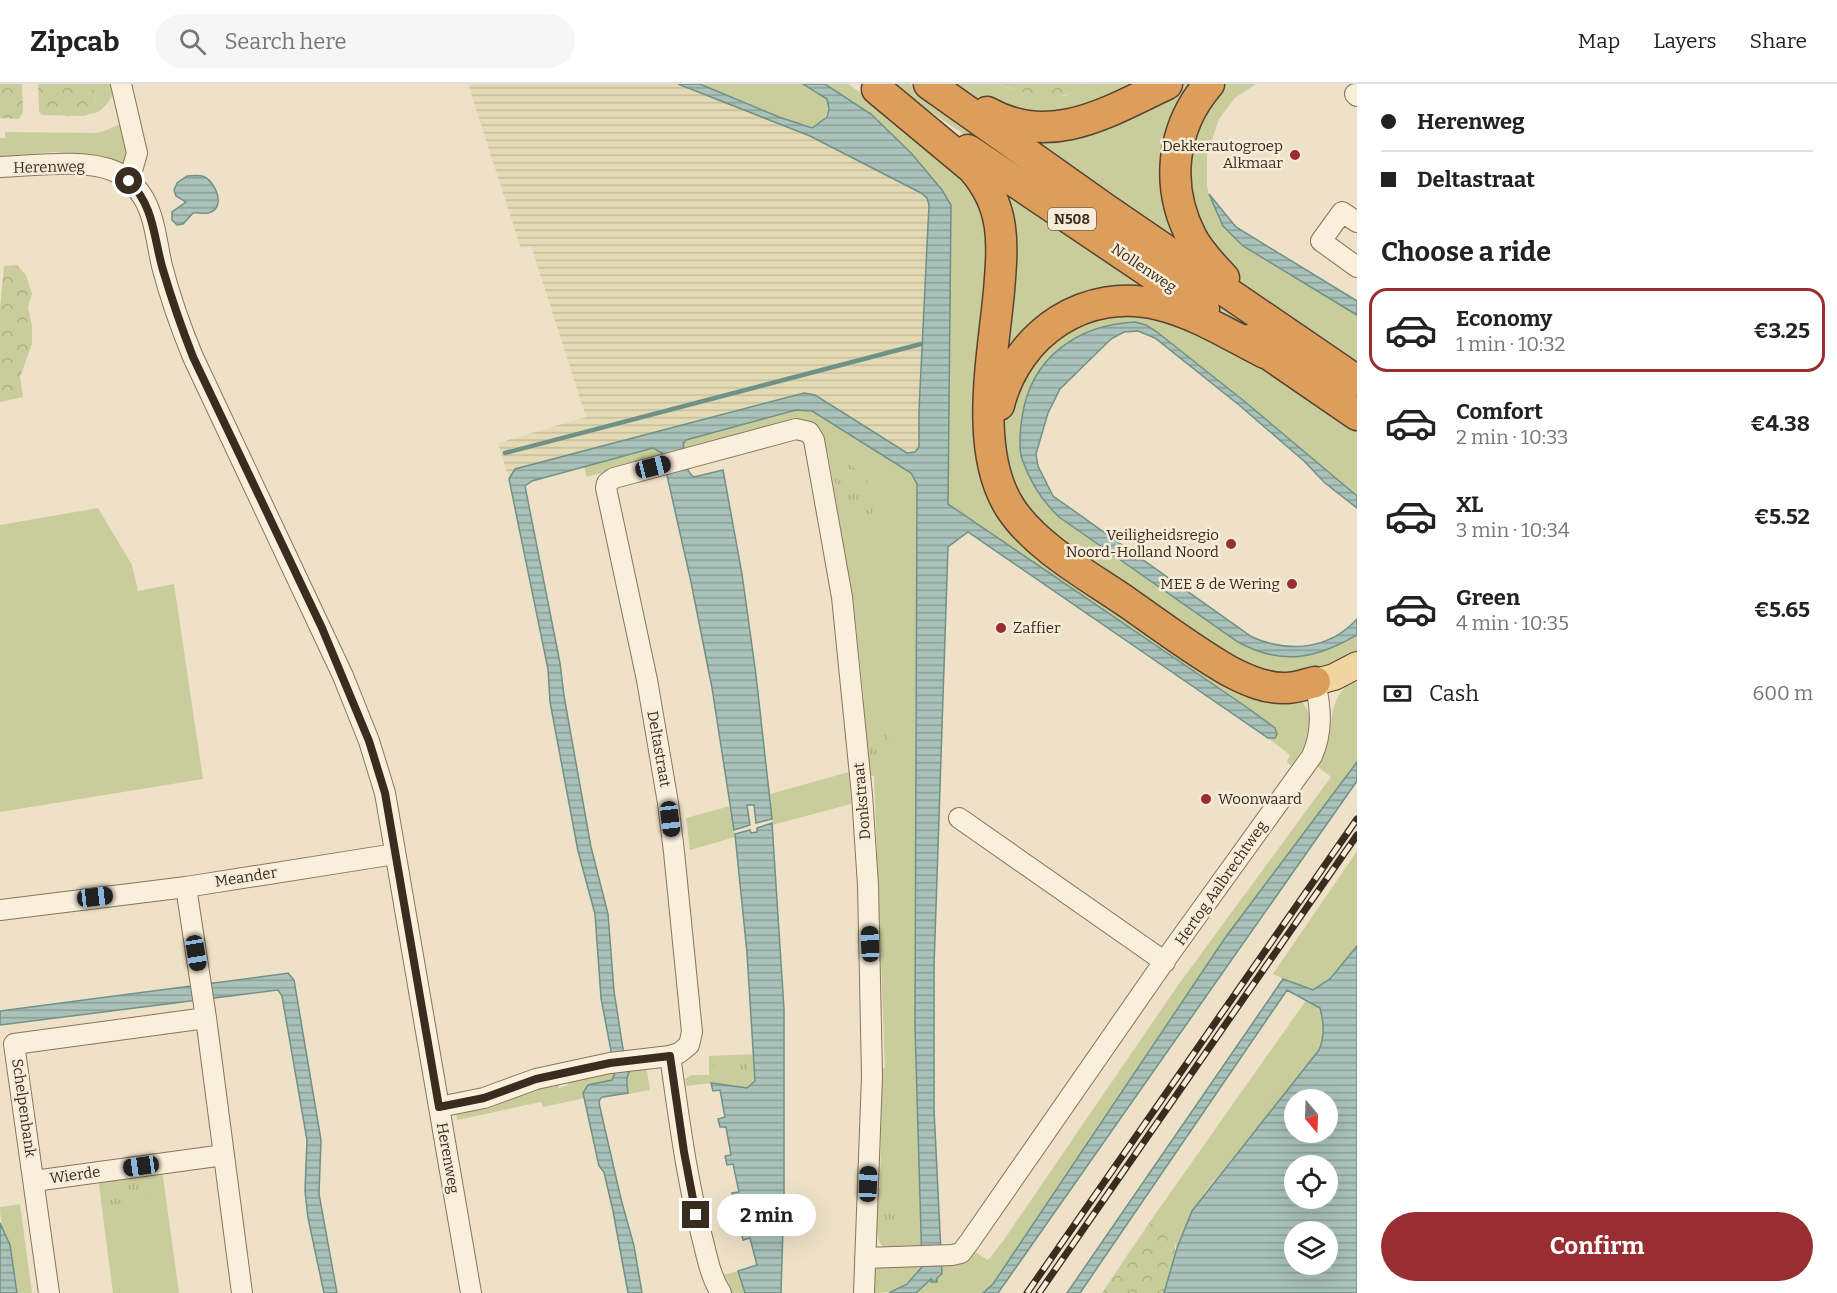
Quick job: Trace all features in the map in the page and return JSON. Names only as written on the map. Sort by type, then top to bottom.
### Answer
[{"type":"highway","name":"Nollenweg","points":[[929,84],[1104,208],[1357,381]]},
{"type":"highway","points":[[935,84],[995,117],[1030,127],[1043,128],[1062,127],[1091,120],[1167,84]]},
{"type":"highway","points":[[1209,84],[1189,113],[1180,132],[1175,168],[1176,194],[1192,238],[1205,258],[1257,312]]},
{"type":"highway","name":"Nollenweg","points":[[873,87],[1181,293],[1357,415]]},
{"type":"highway","points":[[873,87],[972,168],[982,179],[996,207],[1001,230],[1002,253],[991,378],[989,448],[994,475],[1010,508],[1019,520],[1050,549],[1229,672],[1244,679],[1286,688],[1315,682]]},
{"type":"highway","points":[[1265,352],[1204,322],[1160,304],[1127,300],[1078,310],[1059,320],[1042,333],[1026,349],[1007,379],[997,424],[999,463],[1010,492],[1017,503],[1036,527],[1057,546],[1234,664],[1264,675],[1315,682]]},
{"type":"main road","points":[[1315,682],[1334,677],[1357,665]]},
{"type":"street","points":[[121,84],[137,153],[129,181]]},
{"type":"street","name":"Herenweg","points":[[0,167],[66,164],[115,171],[129,181],[140,193],[148,207],[163,268],[193,357],[324,632],[365,731],[385,793],[471,1293]]},
{"type":"street","points":[[1357,222],[1342,212],[1321,242],[1357,267]]},
{"type":"street","name":"Donkstraat","points":[[653,467],[796,429],[808,432],[814,440],[842,597],[862,795],[868,885],[872,1076],[864,1293]]},
{"type":"street","name":"Deltastraat","points":[[653,467],[614,478],[607,483],[606,488],[647,680],[674,849],[692,1032],[689,1045],[679,1053],[670,1056]]},
{"type":"street","name":"Hertog Aalbrechtweg","points":[[865,1258],[952,1255],[961,1252],[977,1232],[1311,756],[1321,726],[1315,682]]},
{"type":"street","name":"Hertog Aalbrechtweg","points":[[959,818],[1165,962]]},
{"type":"street","name":"Meander","points":[[0,910],[186,887],[395,854]]},
{"type":"street","points":[[186,887],[205,1011],[242,1293]]},
{"type":"street","name":"Schelpenbank","points":[[49,1293],[14,1044],[205,1011]]},
{"type":"street","points":[[439,1107],[484,1098],[536,1079],[610,1063],[670,1056],[696,1215],[714,1283],[721,1293]]},
{"type":"street","name":"Wierde","points":[[34,1181],[224,1155]]},
{"type":"shaded area","points":[[468,84],[678,84],[809,136],[921,193],[927,198],[929,205],[919,447],[915,452],[907,453],[815,395],[515,471],[509,479],[498,443],[586,417],[531,246],[521,249]]},
{"type":"green space","points":[[0,84],[22,84],[23,112],[19,119],[0,118]]},
{"type":"green space","points":[[38,84],[93,84],[98,112],[83,116],[42,115],[39,112]]},
{"type":"green space","points":[[93,84],[115,84],[110,100],[98,112]]},
{"type":"green space","points":[[700,84],[803,84],[827,99],[828,109],[823,120],[812,128],[779,117]]},
{"type":"green space","points":[[825,84],[848,84],[873,101],[987,200],[1004,511],[1300,699],[1310,717],[1310,733],[1303,749],[1291,766],[1287,762],[1290,755],[1268,738],[1275,738],[1275,728],[948,504],[951,224],[942,190],[912,154],[871,114]]},
{"type":"green space","points":[[890,84],[910,84],[1238,313],[1294,360]]},
{"type":"green space","points":[[954,84],[996,84],[1012,89],[1064,96],[1092,84],[1155,84],[1092,114],[1001,113]]},
{"type":"green space","points":[[996,84],[1092,84],[1064,95],[1044,97]]},
{"type":"green space","points":[[1181,84],[1203,84],[1190,100],[1188,245],[1024,133]]},
{"type":"green space","points":[[1219,84],[1256,84],[1235,98],[1219,119],[1207,155],[1207,186],[1210,199],[1253,253],[1357,315],[1357,362],[1226,272],[1214,259],[1181,172],[1212,90]]},
{"type":"green space","points":[[118,125],[122,126],[129,154],[125,164],[93,155],[53,152],[0,157],[0,138],[5,138],[5,132],[95,133]]},
{"type":"green space","points":[[993,183],[1154,296],[1125,294],[1007,368]]},
{"type":"green space","points":[[17,265],[26,275],[32,294],[28,307],[32,326],[32,344],[20,377],[23,397],[0,402],[0,309],[4,266]]},
{"type":"green space","points":[[1089,313],[1190,320],[1306,399],[1357,430],[1357,496],[1244,401],[1135,322],[1094,330],[1076,338],[1046,362],[1035,378],[1022,418],[1020,449],[1029,476],[1047,504],[1059,517],[1238,642],[1254,650],[1284,657],[1313,654],[1327,650],[1357,635],[1357,654],[1320,672],[1300,676],[1269,672],[1249,665],[1231,657],[1040,525],[1018,493],[1005,460],[1003,424],[1005,407],[1017,373]]},
{"type":"green space","points":[[807,409],[911,473],[917,484],[915,1027],[921,1247],[898,1250],[886,1248],[881,1244],[877,1229],[873,1228],[875,1188],[880,1188],[882,1081],[878,1080],[879,1068],[885,1068],[874,776],[868,776],[860,704],[864,700],[854,608],[849,608],[850,586],[828,453],[817,428],[809,421],[798,420],[685,450],[683,444],[686,440]]},
{"type":"green space","points":[[653,448],[660,450],[663,456],[587,477],[584,467]]},
{"type":"green space","points":[[835,457],[844,459],[869,479],[867,482],[876,508],[871,514],[864,514],[856,510],[837,486],[831,468],[831,460]]},
{"type":"green space","points":[[98,508],[132,565],[138,591],[174,584],[203,779],[0,812],[0,525]]},
{"type":"green space","points":[[1357,677],[1357,762],[1225,938],[993,1284],[983,1293],[916,1293],[928,1280],[937,1278],[942,1264],[972,1250],[988,1260],[1003,1241],[1176,988],[1331,777],[1314,764],[1327,742],[1338,697],[1342,690]]},
{"type":"green space","points":[[887,728],[892,755],[868,757],[865,731]]},
{"type":"green space","points":[[849,772],[851,804],[772,825],[770,794]]},
{"type":"green space","points":[[730,806],[735,837],[690,850],[686,818]]},
{"type":"green space","points":[[1357,851],[1357,946],[1330,979],[1313,990],[1273,974]]},
{"type":"green space","points":[[1307,999],[1320,1008],[1323,1029],[1319,1050],[1288,1089],[1284,1089],[1284,1094],[1206,1191],[1192,1211],[1177,1248],[1166,1232],[1149,1223]]},
{"type":"green space","points":[[754,1054],[755,1078],[747,1088],[711,1083],[686,1086],[685,1079],[691,1075],[709,1075],[709,1056]]},
{"type":"green space","points":[[747,1056],[747,1076],[714,1075],[713,1057]]},
{"type":"green space","points":[[646,1064],[650,1090],[628,1094],[627,1074],[632,1069]]},
{"type":"green space","points":[[615,1070],[612,1080],[588,1085],[583,1093],[585,1098],[543,1107],[541,1102],[457,1120],[456,1111],[557,1081],[559,1088],[568,1085],[567,1079]]},
{"type":"green space","points":[[162,1170],[179,1293],[113,1293],[98,1178]]},
{"type":"green space","points":[[156,1175],[159,1198],[109,1205],[106,1181]]},
{"type":"green space","points":[[882,1192],[889,1192],[890,1201],[896,1201],[896,1220],[878,1220],[878,1211],[882,1211]]},
{"type":"green space","points":[[20,1204],[32,1293],[17,1293],[1,1218],[0,1207]]},
{"type":"green space","points":[[1149,1223],[1162,1227],[1170,1234],[1174,1242],[1174,1261],[1164,1293],[1102,1293]]},
{"type":"green space","points":[[922,1265],[911,1280],[900,1288],[888,1292],[871,1293],[870,1268]]},
{"type":"green space","points":[[738,1271],[745,1293],[732,1293],[728,1281],[722,1281],[719,1276]]},
{"type":"water","points":[[678,84],[700,84],[779,117],[812,128],[827,117],[829,109],[827,99],[803,84],[825,84],[871,114],[912,154],[942,190],[951,205],[948,504],[1245,706],[1275,728],[1277,734],[1275,738],[1268,738],[968,532],[948,547],[934,967],[934,1109],[942,1274],[937,1278],[937,1282],[931,1282],[931,1279],[916,1293],[889,1293],[907,1284],[922,1267],[915,1027],[917,484],[911,473],[812,411],[796,410],[686,440],[683,444],[688,471],[694,477],[723,470],[742,574],[756,675],[772,819],[756,823],[754,805],[747,805],[750,825],[734,830],[712,688],[662,453],[653,448],[532,481],[525,486],[560,663],[591,847],[608,914],[614,991],[626,1068],[631,1069],[627,1077],[628,1093],[603,1097],[599,1103],[634,1246],[642,1293],[628,1293],[613,1211],[604,1172],[599,1166],[583,1093],[588,1085],[612,1080],[615,1072],[601,998],[595,914],[578,851],[550,702],[548,669],[509,479],[515,469],[804,393],[815,395],[907,453],[915,452],[919,447],[929,205],[927,198],[810,136]]},
{"type":"water","points":[[187,176],[202,176],[212,183],[217,194],[217,206],[208,213],[193,213],[183,224],[177,225],[172,220],[172,212],[186,202],[176,196],[174,190],[177,183]]},
{"type":"water","points":[[1209,194],[1236,227],[1357,301],[1357,315],[1243,246],[1223,226]]},
{"type":"water","points":[[1135,322],[1146,325],[1157,332],[1244,401],[1357,496],[1357,508],[1325,483],[1304,461],[1239,405],[1155,338],[1138,331],[1124,332],[1111,339],[1060,389],[1048,413],[1036,454],[1038,466],[1053,496],[1252,637],[1280,645],[1308,646],[1334,637],[1357,619],[1357,635],[1327,650],[1313,654],[1284,657],[1254,650],[1238,642],[1059,517],[1042,498],[1025,467],[1020,444],[1022,418],[1035,378],[1046,362],[1076,338],[1094,330]]},
{"type":"water","points":[[1357,762],[1357,781],[998,1293],[983,1293],[993,1284],[1225,938]]},
{"type":"water","points":[[772,823],[784,1009],[784,1195],[781,1293],[745,1293],[738,1271],[757,1265],[750,1238],[743,1240],[741,1231],[748,1229],[741,1202],[734,1203],[732,1193],[739,1192],[733,1164],[727,1165],[725,1156],[731,1155],[726,1127],[720,1127],[718,1119],[725,1117],[720,1090],[713,1091],[711,1083],[747,1088],[755,1081],[747,953],[735,834],[750,830],[751,833],[757,832],[757,828]]},
{"type":"water","points":[[1357,946],[1357,1293],[1164,1293],[1177,1248],[1192,1211],[1284,1094],[1284,1143],[1338,1143],[1338,1089],[1288,1089],[1319,1050],[1323,1029],[1320,1008],[1287,990],[1080,1293],[1067,1293],[1283,979],[1313,990],[1330,979]]},
{"type":"water","points":[[288,973],[294,980],[321,1140],[319,1194],[337,1293],[324,1293],[308,1218],[305,1191],[307,1140],[282,996],[278,990],[0,1025],[0,1011]]},
{"type":"water","points":[[0,1223],[10,1245],[17,1293],[0,1293]]},
{"type":"waterway","points":[[505,453],[921,344]]},
{"type":"railway","points":[[1027,1293],[1357,819]]},
{"type":"railway","points":[[1039,1293],[1357,835]]},
{"type":"place","name":"Dekkerautogroep Alkmaar","points":[[1295,155]]},
{"type":"place","name":"Veiligheidsregio Noord-Holland Noord","points":[[1231,544]]},
{"type":"place","name":"MEE & de Wering","points":[[1292,584]]},
{"type":"place","name":"Zaffier","points":[[1001,628]]},
{"type":"place","name":"Woonwaard","points":[[1206,799]]},
{"type":"route","points":[[129,181],[140,193],[148,207],[163,268],[193,357],[322,628],[369,741],[385,793],[439,1107],[484,1098],[536,1079],[610,1063],[670,1056],[696,1215]]}]
